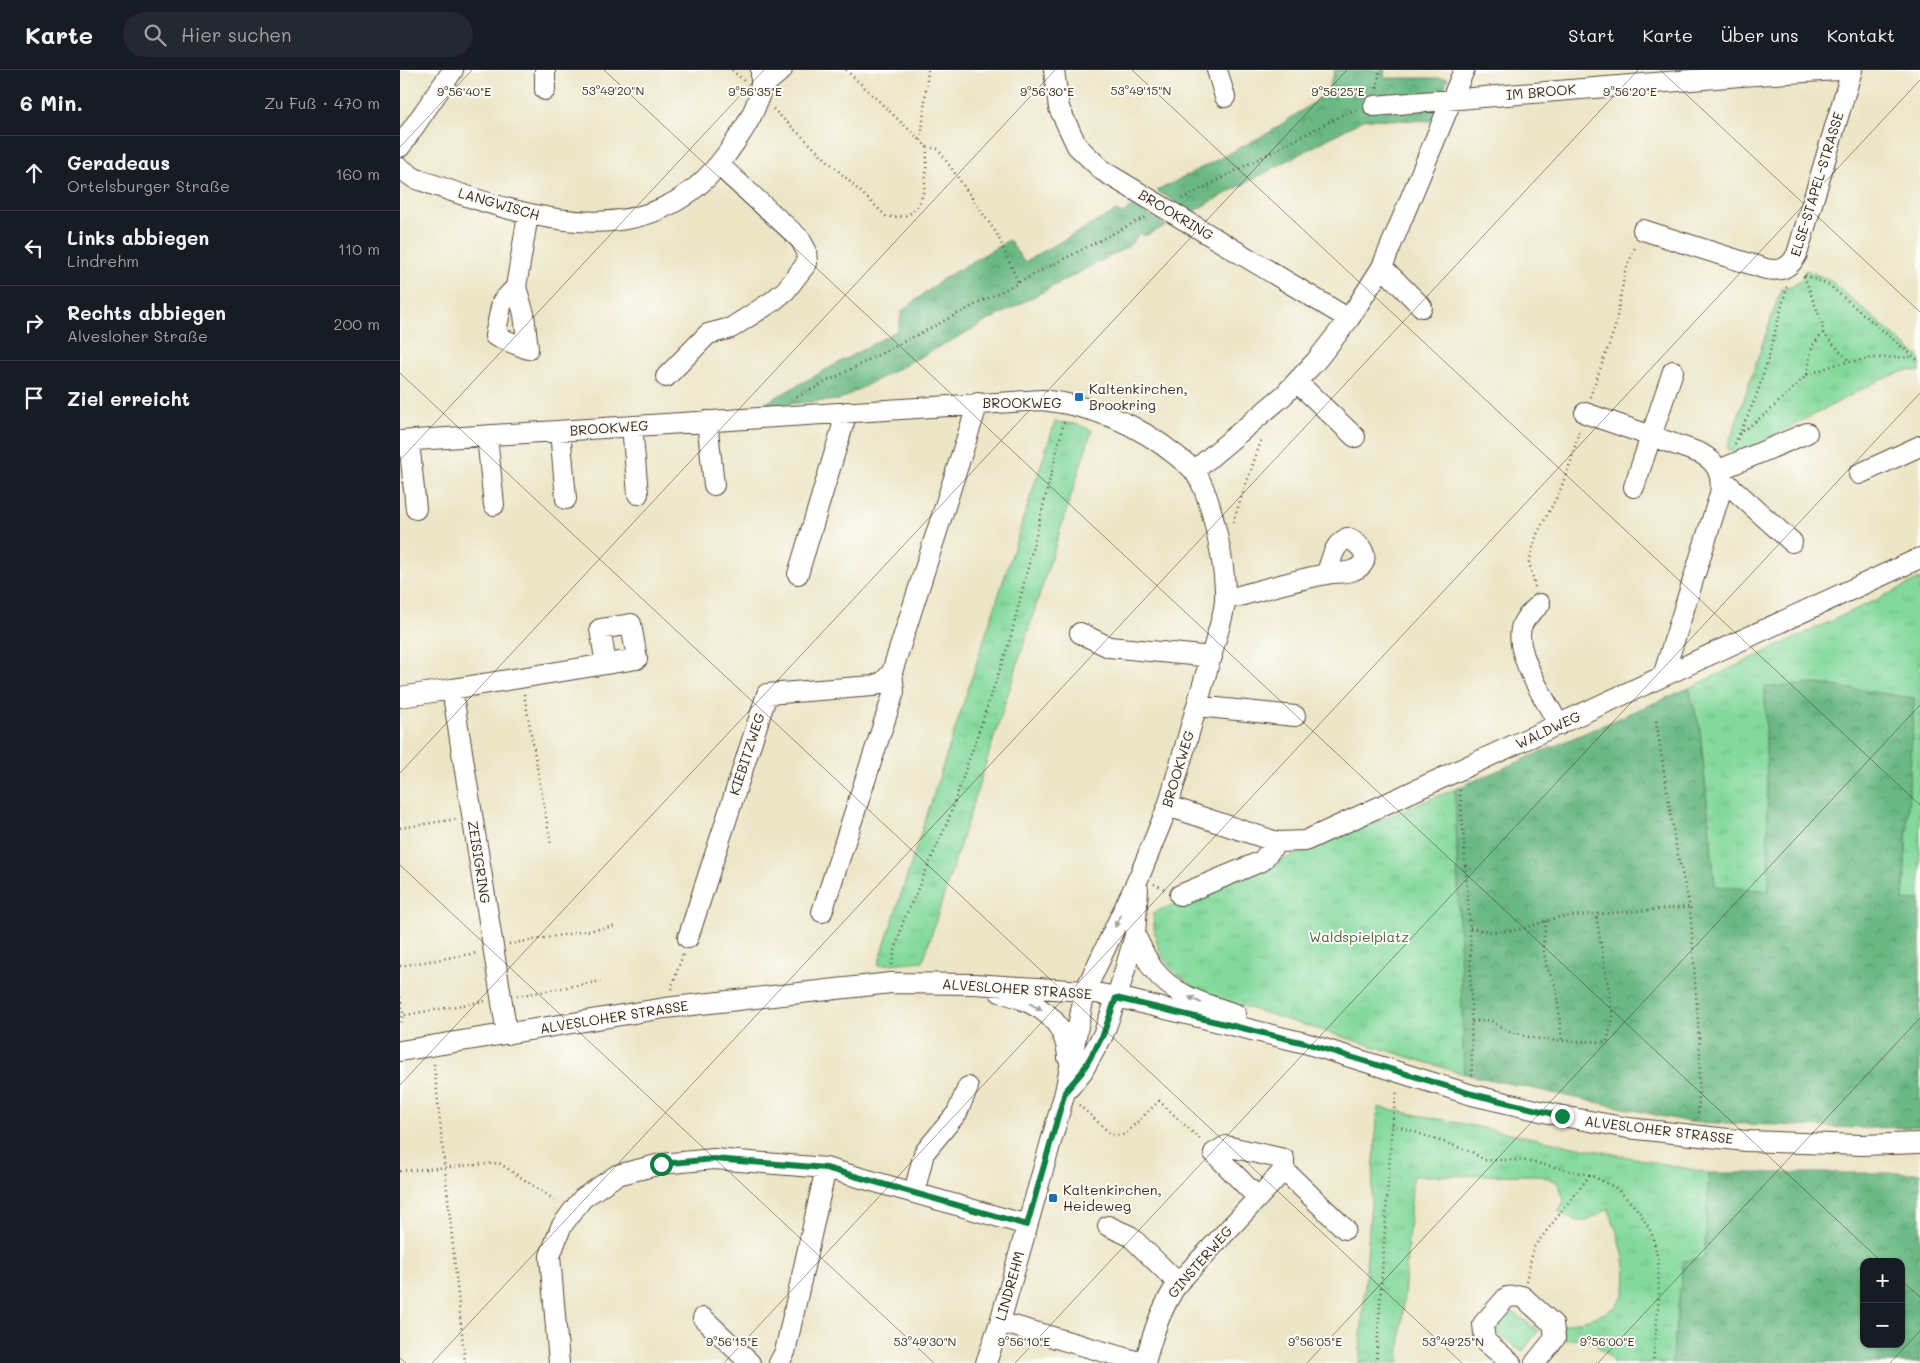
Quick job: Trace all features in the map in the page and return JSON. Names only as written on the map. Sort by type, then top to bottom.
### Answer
[{"type":"street","points":[[401,145],[452,70]]},
{"type":"street","points":[[545,70],[545,90]]},
{"type":"street","points":[[760,85],[782,70]]},
{"type":"street","name":"BROOKRING","points":[[1054,70],[1058,108],[1077,146],[1103,171],[1350,319]]},
{"type":"street","points":[[1217,70],[1224,97]]},
{"type":"street","points":[[1194,471],[1296,382],[1316,361],[1350,319],[1382,268],[1464,70]]},
{"type":"street","name":"IM BROOK","points":[[1374,106],[1740,73],[1839,70]]},
{"type":"street","name":"ELSE-STAPEL-STRASSE","points":[[1643,230],[1766,269],[1776,271],[1786,268],[1792,263],[1797,254],[1852,70]]},
{"type":"street","name":"LANGWISCH","points":[[400,168],[414,178],[528,215],[575,222],[630,220],[670,206],[719,165],[742,133],[760,85]]},
{"type":"street","points":[[666,377],[708,334],[731,328],[779,296],[807,263],[806,250],[800,239],[719,165]]},
{"type":"street","points":[[516,287],[528,215]]},
{"type":"street","points":[[1382,268],[1422,307]]},
{"type":"street","points":[[1634,486],[1673,371]]},
{"type":"street","points":[[1296,382],[1355,437]]},
{"type":"street","name":"BROOKWEG","points":[[405,441],[1042,400],[1098,410],[1131,426],[1164,446],[1194,471],[1210,507],[1221,554],[1225,600],[1212,658],[1168,806],[1139,878],[1085,991]]},
{"type":"street","points":[[822,912],[894,692],[892,672],[978,403]]},
{"type":"street","points":[[798,574],[847,412]]},
{"type":"street","points":[[1585,413],[1700,453],[1711,459],[1720,474],[1792,542]]},
{"type":"street","points":[[707,421],[714,485]]},
{"type":"street","points":[[632,426],[638,494]]},
{"type":"street","points":[[560,431],[566,498]]},
{"type":"street","points":[[1720,474],[1807,433]]},
{"type":"street","points":[[487,436],[494,505]]},
{"type":"street","points":[[405,441],[416,509]]},
{"type":"street","points":[[1859,474],[1920,446]]},
{"type":"street","points":[[1663,676],[1720,494],[1720,474]]},
{"type":"street","name":"WALDWEG","points":[[1168,806],[1277,842],[1305,841],[1456,774],[1920,558]]},
{"type":"street","points":[[1225,600],[1326,574]]},
{"type":"street","points":[[1540,604],[1523,622],[1519,638],[1525,662],[1559,725]]},
{"type":"street","points":[[1080,633],[1109,647],[1212,658]]},
{"type":"street","points":[[400,698],[606,664]]},
{"type":"street","name":"KIEBITZWEG","points":[[688,938],[766,694],[874,686],[884,681],[892,672]]},
{"type":"street","name":"ZEISIGRING","points":[[452,689],[507,1034]]},
{"type":"street","points":[[1197,706],[1295,716]]},
{"type":"street","points":[[1180,895],[1262,861],[1277,842]]},
{"type":"street","name":"BROOKWEG","points":[[1116,998],[1135,935],[1139,878]]},
{"type":"street","points":[[1135,935],[1154,970],[1176,991],[1305,1043]]},
{"type":"street","name":"ALVESLOHER STRASSE","points":[[400,1051],[665,1008],[891,984],[974,984],[1085,991],[1305,1043],[1472,1094],[1562,1116],[1685,1136],[1862,1145],[1920,1142]]},
{"type":"street","points":[[974,984],[1009,994],[1038,1008],[1053,1019],[1066,1040],[1067,1085]]},
{"type":"street","name":"LINDREHM","points":[[986,1363],[1000,1322],[1067,1085],[1085,991]]},
{"type":"street","name":"LINDREHM","points":[[1067,1085],[1082,1072],[1103,1035],[1116,998]]},
{"type":"street","points":[[914,1193],[924,1154],[956,1112],[968,1087]]},
{"type":"street","points":[[1258,1198],[1214,1153],[1226,1146],[1284,1159],[1284,1170],[1345,1229]]},
{"type":"street","points":[[559,1363],[550,1256],[561,1227],[583,1198],[617,1176],[661,1164],[714,1159],[826,1168],[1027,1225]]},
{"type":"street","points":[[779,1363],[785,1352],[826,1168]]},
{"type":"street","name":"GINSTERWEG","points":[[1144,1363],[1155,1326],[1166,1301],[1178,1283],[1284,1170]]},
{"type":"street","points":[[1108,1226],[1130,1236],[1178,1283]]},
{"type":"street","points":[[1499,1359],[1485,1341],[1483,1324],[1507,1297],[1522,1296],[1553,1324],[1555,1338],[1535,1363]]},
{"type":"street","points":[[703,1318],[750,1363]]},
{"type":"street","points":[[1000,1322],[1144,1363]]},
{"type":"path","points":[[732,70],[760,85],[886,216],[898,218],[911,213],[919,205],[924,194],[927,147]]},
{"type":"path","points":[[846,70],[927,147],[938,150],[997,234],[1018,282]]},
{"type":"path","points":[[921,141],[928,70]]},
{"type":"path","points":[[791,401],[1348,112],[1374,106]]},
{"type":"path","points":[[1540,604],[1529,562],[1537,534],[1560,491],[1568,468],[1615,328],[1625,272],[1643,230]]},
{"type":"path","points":[[1849,362],[1823,333],[1822,322],[1804,274],[1830,286],[1920,362]]},
{"type":"path","points":[[1734,448],[1738,435],[1756,398],[1787,287]]},
{"type":"path","points":[[1807,375],[1812,346],[1823,333]]},
{"type":"path","points":[[1738,435],[1768,412],[1807,375],[1837,364],[1873,358],[1913,356]]},
{"type":"path","points":[[891,984],[892,959],[903,922],[948,821],[1010,640],[1067,403]]},
{"type":"path","points":[[1231,528],[1270,406]]},
{"type":"path","points":[[521,678],[551,845]]},
{"type":"path","points":[[1656,721],[1676,847],[1690,907],[1700,1051],[1699,1096]]},
{"type":"path","points":[[1456,774],[1462,800],[1470,928],[1472,1094]]},
{"type":"path","points":[[400,828],[472,817]]},
{"type":"path","points":[[1139,878],[1180,895]]},
{"type":"path","points":[[1470,928],[1493,932],[1518,930],[1559,917],[1690,907]]},
{"type":"path","points":[[1472,1022],[1490,1020],[1499,1027],[1547,1041],[1607,1042],[1613,1016],[1596,915]]},
{"type":"path","points":[[1546,921],[1543,947],[1547,968],[1556,986],[1562,1041]]},
{"type":"path","points":[[400,966],[616,926]]},
{"type":"path","points":[[665,1008],[688,938]]},
{"type":"path","points":[[400,997],[403,1015],[400,1023]]},
{"type":"path","points":[[432,1046],[465,1363]]},
{"type":"path","points":[[1376,1363],[1392,1124],[1400,1072]]},
{"type":"path","points":[[1067,1085],[1112,1135],[1124,1135],[1159,1101],[1214,1153]]},
{"type":"path","points":[[1392,1124],[1472,1152],[1484,1160],[1521,1160],[1590,1175],[1616,1188],[1639,1211],[1652,1234],[1658,1259],[1659,1297],[1653,1363]]},
{"type":"path","points":[[400,1171],[499,1163],[572,1212]]},
{"type":"path","points":[[1522,1296],[1534,1247],[1590,1175]]},
{"type":"green space","points":[[1335,70],[1385,70],[1384,78],[1448,78],[1432,121],[1365,119],[1192,212],[1157,191],[1270,132],[1326,94]]},
{"type":"green space","points":[[1133,205],[1166,226],[1144,236],[1140,233],[1129,246],[839,400],[760,406],[898,330],[902,311],[943,279],[1009,240],[1024,262],[1116,211],[1123,214]]},
{"type":"green space","points":[[1806,270],[1831,281],[1920,358],[1920,372],[1907,370],[1876,382],[1739,454],[1727,449],[1781,289],[1789,288],[1796,284]]},
{"type":"green space","points":[[1055,422],[1075,424],[1092,430],[923,961],[878,965]]},
{"type":"green space","points":[[1920,579],[1920,900],[1903,901],[1914,698],[1765,688],[1769,891],[1715,886],[1700,729],[1689,688]]},
{"type":"green space","points":[[1818,684],[1914,698],[1903,901],[1920,900],[1920,1127],[1861,1128],[1689,1122],[1464,1074],[1455,789],[1689,688],[1700,729],[1715,886],[1769,891],[1765,687]]},
{"type":"green space","name":"Waldspielplatz","points":[[1455,789],[1464,1074],[1206,995],[1173,971],[1166,963],[1157,943],[1153,913]]},
{"type":"green space","points":[[1378,1107],[1709,1173],[1704,1259],[1683,1262],[1672,1363],[1613,1363],[1612,1359],[1587,1337],[1565,1340],[1562,1325],[1600,1315],[1619,1302],[1624,1293],[1626,1282],[1623,1255],[1608,1208],[1584,1222],[1574,1220],[1558,1211],[1564,1201],[1558,1182],[1538,1175],[1413,1176],[1399,1363],[1359,1363]]},
{"type":"green space","points":[[1709,1173],[1920,1173],[1920,1363],[1672,1363],[1683,1261],[1704,1259]]},
{"type":"green space","points":[[1511,1310],[1538,1331],[1522,1352],[1495,1331]]},
{"type":"place","name":"Kaltenkirchen, Brookring","points":[[1079,397]]},
{"type":"place","name":"Kaltenkirchen, Heideweg","points":[[1053,1198]]},
{"type":"route","points":[[661,1164],[714,1159],[826,1168],[1027,1225],[1065,1092],[1082,1072],[1103,1035],[1116,998],[1305,1043],[1472,1094],[1562,1116]]}]
